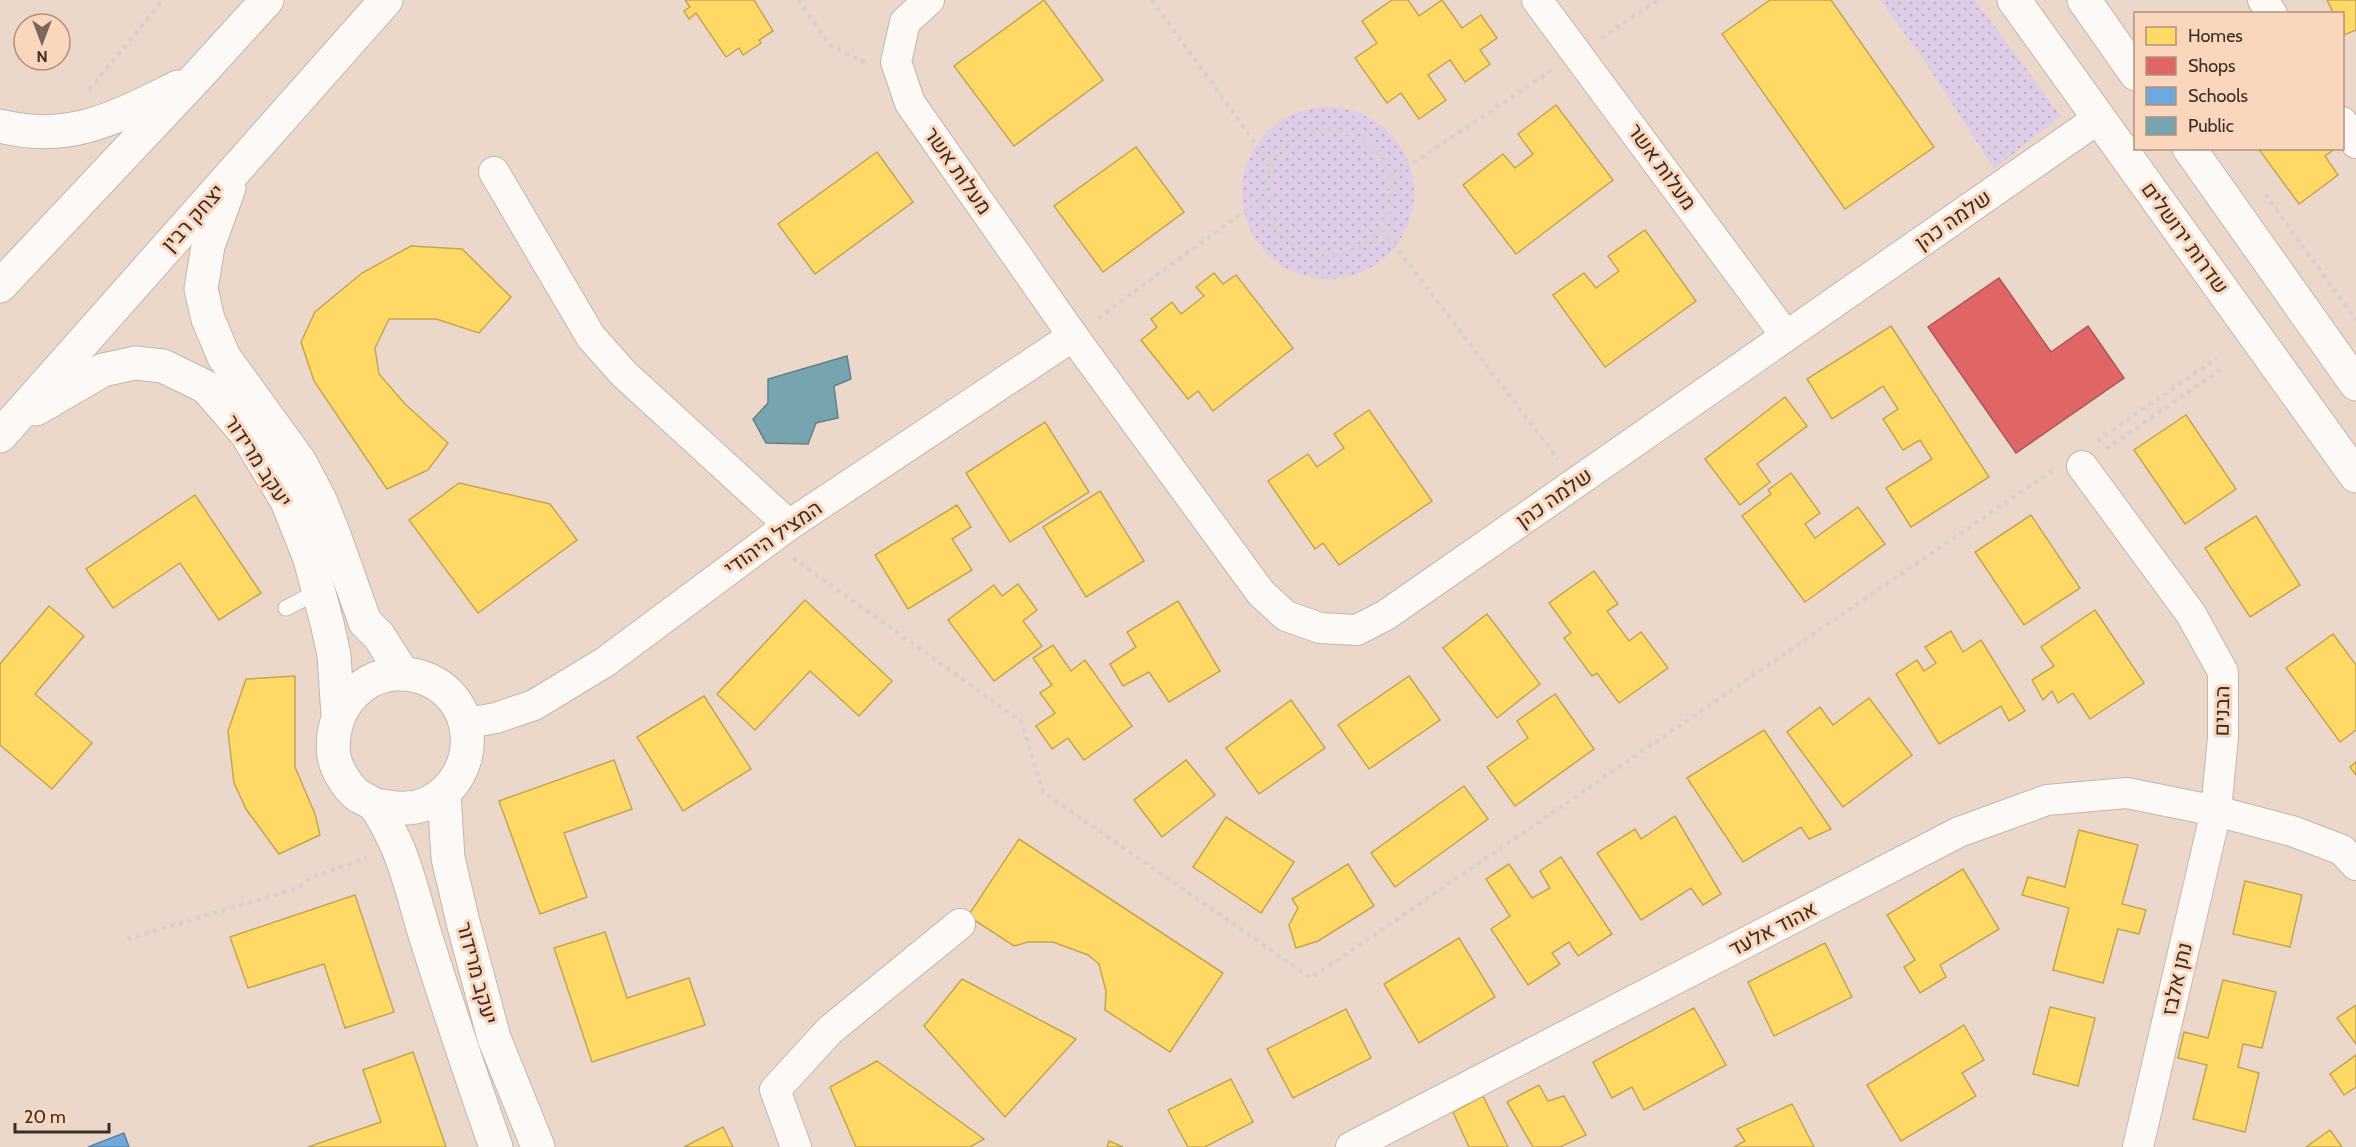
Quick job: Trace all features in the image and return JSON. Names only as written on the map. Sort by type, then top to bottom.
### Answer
[{"type":"street","points":[[0,286],[267,0]]},
{"type":"street","name":"יצחק רבין","points":[[5,430],[387,0]]},
{"type":"street","points":[[896,62],[905,22],[929,0]]},
{"type":"street","name":"מעלות אשר","points":[[1537,0],[1786,336]]},
{"type":"street","name":"שדרות ירושלים","points":[[2014,0],[2356,476]]},
{"type":"street","points":[[2084,0],[2134,71]]},
{"type":"street","name":"מעלות אשר","points":[[896,62],[910,103],[1073,336]]},
{"type":"street","points":[[0,126],[26,133],[82,129],[148,102],[196,78]]},
{"type":"street","name":"שלמה כהן","points":[[1073,336],[1261,592],[1286,616],[1320,628],[1357,630],[1386,615],[2099,118]]},
{"type":"street","points":[[2344,124],[2356,143]]},
{"type":"street","points":[[2190,150],[2356,384]]},
{"type":"street","name":"יעקב מרידור","points":[[235,171],[208,246],[201,289],[208,319],[224,357],[300,462],[329,521],[365,622],[379,636],[403,674]]},
{"type":"street","points":[[494,172],[591,336],[624,375],[779,533]]},
{"type":"street","name":"המציל היהודי","points":[[467,723],[496,718],[534,705],[605,662],[779,533],[1073,336]]},
{"type":"street","name":"יעקב מרידור","points":[[5,430],[103,370],[135,363],[163,366],[206,387],[246,433],[287,501],[310,559],[319,591],[334,656],[338,716]]},
{"type":"street","name":"הבנים","points":[[2078,459],[2191,614],[2223,672],[2223,737],[2216,811]]},
{"type":"street","points":[[403,674],[420,677],[436,684],[449,694],[460,708],[467,723],[468,749],[461,770],[444,793],[427,803],[403,809],[375,805],[356,794],[343,778],[334,758],[333,737],[338,716],[348,699],[363,685],[382,677],[403,674]]},
{"type":"street","name":"יעקב מרידור","points":[[444,793],[448,858],[466,934],[494,1038],[538,1147]]},
{"type":"street","name":"אהוד אלעד","points":[[1351,1147],[1959,832],[2047,800],[2127,793],[2216,811]]},
{"type":"street","name":"יעקב מרידור","points":[[375,805],[397,846],[469,1073],[496,1147]]},
{"type":"street","points":[[2216,811],[2292,831],[2342,850],[2356,865]]},
{"type":"street","name":"נתן אלבז","points":[[2138,1147],[2216,811]]},
{"type":"street","points":[[796,1147],[775,1090],[830,1030],[960,924]]},
{"type":"lane","points":[[286,608],[319,591]]},
{"type":"path","points":[[87,92],[163,0]]},
{"type":"path","points":[[798,0],[830,45],[861,61],[896,62]]},
{"type":"path","points":[[1152,0],[1271,165]]},
{"type":"path","points":[[1391,178],[1658,0]]},
{"type":"path","points":[[1332,129],[1356,135],[1374,148],[1382,158],[1391,178],[1391,208],[1382,229],[1366,245],[1348,254],[1326,257],[1314,255],[1293,246],[1277,231],[1270,219],[1264,197],[1267,173],[1278,153],[1287,144],[1306,133],[1332,129]]},
{"type":"path","points":[[2259,187],[2356,320]]},
{"type":"path","points":[[1073,336],[1264,197]]},
{"type":"path","points":[[1382,229],[1576,483]]},
{"type":"path","points":[[779,533],[1021,720],[1043,792],[1311,978],[2078,459],[2217,358]]},
{"type":"path","points":[[2078,459],[2223,368]]},
{"type":"path","points":[[127,939],[298,888],[312,877],[371,857]]},
{"type":"shaded area","points":[[1880,0],[1975,0],[2061,116],[1994,169],[1922,57]]},
{"type":"shaded area","points":[[1328,107],[1361,113],[1376,121],[1389,132],[1400,145],[1408,160],[1414,193],[1408,226],[1400,241],[1389,254],[1376,265],[1361,273],[1328,279],[1295,273],[1280,265],[1267,254],[1256,241],[1248,226],[1242,193],[1248,160],[1256,145],[1267,132],[1280,121],[1295,113]]},
{"type":"building: Homes","points":[[685,0],[754,0],[773,31],[759,40],[761,43],[743,55],[739,48],[726,57],[696,13],[689,19],[684,11],[690,7]]},
{"type":"building: Homes","points":[[1044,0],[1103,80],[1014,146],[954,66]]},
{"type":"building: Homes","points":[[1392,0],[1408,0],[1419,16],[1442,0],[1462,28],[1481,15],[1497,38],[1480,50],[1490,64],[1465,82],[1450,60],[1428,75],[1446,100],[1419,119],[1401,93],[1387,103],[1355,58],[1377,43],[1362,21]]},
{"type":"building: Homes","points":[[1770,0],[1831,0],[1934,147],[1845,209],[1722,34]]},
{"type":"building: Homes","points":[[2327,0],[2356,0],[2356,30],[2344,35],[2344,12],[2333,12]]},
{"type":"building: Homes","points":[[1556,105],[1613,180],[1516,254],[1463,185],[1503,154],[1515,168],[1533,154],[1518,134]]},
{"type":"building: Homes","points":[[1136,147],[1184,212],[1103,272],[1054,206]]},
{"type":"building: Homes","points":[[2259,150],[2333,150],[2325,156],[2338,175],[2299,204]]},
{"type":"building: Homes","points":[[877,152],[913,202],[815,274],[778,224]]},
{"type":"building: Homes","points":[[1645,230],[1696,301],[1605,367],[1553,295],[1584,273],[1596,288],[1619,271],[1608,256]]},
{"type":"building: Homes","points":[[411,246],[462,249],[511,297],[479,333],[436,319],[389,319],[375,348],[379,374],[405,404],[448,443],[428,470],[387,489],[314,381],[301,342],[315,312],[362,273]]},
{"type":"building: Homes","points":[[1214,273],[1223,284],[1236,275],[1293,348],[1213,411],[1198,391],[1188,399],[1141,340],[1157,327],[1151,319],[1172,302],[1181,314],[1204,296],[1196,287]]},
{"type":"building: Homes","points":[[1891,326],[1989,477],[1911,527],[1886,488],[1932,459],[1920,440],[1903,450],[1883,419],[1898,409],[1883,386],[1832,419],[1807,379]]},
{"type":"building: Homes","points":[[1785,397],[1807,426],[1757,464],[1770,482],[1740,505],[1705,459]]},
{"type":"building: Homes","points":[[1369,410],[1432,501],[1339,565],[1323,543],[1315,549],[1268,481],[1308,454],[1317,467],[1344,448],[1334,434]]},
{"type":"building: Homes","points":[[2186,415],[2236,489],[2185,524],[2134,450]]},
{"type":"building: Homes","points":[[1045,422],[1089,492],[1010,542],[966,473]]},
{"type":"building: Homes","points":[[1791,473],[1820,513],[1805,524],[1815,538],[1858,507],[1885,544],[1805,602],[1742,516],[1771,494],[1768,490]]},
{"type":"building: Homes","points":[[459,483],[550,504],[577,540],[478,613],[409,520]]},
{"type":"building: Homes","points":[[1100,491],[1144,561],[1086,597],[1043,527]]},
{"type":"building: Homes","points":[[195,495],[261,593],[219,620],[180,563],[113,608],[86,569]]},
{"type":"building: Homes","points":[[957,505],[971,527],[952,539],[972,570],[908,609],[875,555]]},
{"type":"building: Homes","points":[[2031,515],[2080,588],[2024,625],[1975,552]]},
{"type":"building: Homes","points":[[2256,516],[2300,585],[2250,617],[2205,548]]},
{"type":"building: Homes","points":[[1594,571],[1618,604],[1607,611],[1629,641],[1641,632],[1668,668],[1619,703],[1597,673],[1592,676],[1564,638],[1571,633],[1549,603]]},
{"type":"building: Homes","points":[[1018,584],[1037,610],[1023,621],[1042,646],[994,681],[948,620],[994,585],[1002,596]]},
{"type":"building: Homes","points":[[805,600],[892,681],[859,716],[810,671],[755,730],[717,694]]},
{"type":"building: Homes","points":[[1178,601],[1220,671],[1169,702],[1149,672],[1123,686],[1110,664],[1136,647],[1127,632]]},
{"type":"building: Homes","points":[[49,606],[84,636],[35,694],[92,743],[52,789],[0,745],[0,664]]},
{"type":"building: Homes","points":[[2095,610],[2144,683],[2090,719],[2073,693],[2058,703],[2052,691],[2043,700],[2032,680],[2054,666],[2041,647]]},
{"type":"building: Homes","points":[[1487,614],[1540,684],[1497,718],[1443,648]]},
{"type":"building: Homes","points":[[1951,631],[1963,652],[1981,640],[2025,711],[2009,721],[2001,706],[1939,744],[1896,674],[1917,660],[1924,671],[1936,663],[1925,647]]},
{"type":"building: Homes","points":[[2333,634],[2356,665],[2356,730],[2340,742],[2286,668]]},
{"type":"building: Homes","points":[[1053,645],[1071,671],[1085,660],[1132,726],[1084,760],[1068,738],[1052,749],[1036,726],[1055,713],[1040,693],[1052,685],[1033,658]]},
{"type":"building: Homes","points":[[295,676],[295,767],[315,814],[320,835],[279,854],[246,809],[234,783],[228,731],[246,679]]},
{"type":"building: Homes","points":[[1409,676],[1440,720],[1369,769],[1338,725]]},
{"type":"building: Homes","points":[[1555,694],[1594,749],[1515,806],[1487,767],[1528,738],[1517,721]]},
{"type":"building: Homes","points":[[704,696],[751,769],[683,811],[637,737]]},
{"type":"building: Homes","points":[[1869,698],[1912,755],[1843,807],[1787,732],[1820,707],[1833,725]]},
{"type":"building: Homes","points":[[1291,700],[1325,748],[1259,794],[1226,748]]},
{"type":"building: Homes","points":[[1764,730],[1831,829],[1809,839],[1801,827],[1743,862],[1687,778]]},
{"type":"building: Homes","points":[[614,760],[632,809],[564,833],[587,897],[540,914],[499,801]]},
{"type":"building: Homes","points":[[1186,760],[1215,795],[1162,837],[1134,800]]},
{"type":"building: Homes","points":[[2356,762],[2356,775],[2350,767]]},
{"type":"building: Homes","points":[[1464,786],[1488,819],[1395,887],[1371,853]]},
{"type":"building: Homes","points":[[1675,816],[1721,894],[1703,905],[1691,888],[1641,920],[1597,853],[1635,829],[1641,839]]},
{"type":"building: Homes","points":[[1226,817],[1294,862],[1261,913],[1193,867]]},
{"type":"building: Homes","points":[[2079,830],[2138,845],[2122,904],[2146,910],[2139,934],[2118,929],[2103,983],[2053,970],[2069,908],[2022,895],[2028,877],[2065,887]]},
{"type":"building: Homes","points":[[1019,839],[1223,973],[1170,1052],[1105,1010],[1106,991],[1099,964],[1088,955],[1053,942],[1028,942],[1014,946],[968,916]]},
{"type":"building: Homes","points":[[1561,857],[1612,934],[1578,956],[1569,942],[1552,953],[1560,964],[1528,985],[1491,929],[1510,916],[1486,879],[1509,864],[1532,898],[1550,888],[1540,871]]},
{"type":"building: Homes","points":[[1348,864],[1374,906],[1318,941],[1296,948],[1289,925],[1298,908],[1292,899]]},
{"type":"building: Homes","points":[[1963,869],[1999,929],[1940,965],[1946,977],[1920,993],[1904,967],[1915,960],[1887,915]]},
{"type":"building: Homes","points":[[2245,881],[2302,895],[2290,947],[2233,934]]},
{"type":"building: Homes","points":[[355,895],[394,1012],[345,1028],[324,964],[248,988],[230,937]]},
{"type":"building: Homes","points":[[605,932],[627,998],[689,978],[705,1025],[592,1062],[554,948]]},
{"type":"building: Homes","points":[[1459,938],[1495,997],[1419,1043],[1384,984]]},
{"type":"building: Homes","points":[[1825,943],[1852,997],[1774,1036],[1748,982]]},
{"type":"building: Homes","points":[[962,979],[1076,1039],[1005,1117],[924,1026]]},
{"type":"building: Homes","points":[[2223,980],[2276,992],[2262,1048],[2243,1044],[2238,1067],[2259,1073],[2245,1132],[2193,1119],[2207,1065],[2178,1058],[2184,1032],[2208,1038]]},
{"type":"building: Homes","points":[[2356,1005],[2356,1044],[2337,1018]]},
{"type":"building: Homes","points":[[2050,1007],[2095,1018],[2078,1086],[2033,1074]]},
{"type":"building: Homes","points":[[1694,1008],[1726,1065],[1644,1110],[1632,1087],[1612,1098],[1593,1062]]},
{"type":"building: Homes","points":[[1346,1009],[1371,1058],[1293,1098],[1267,1049]]},
{"type":"building: Homes","points":[[1964,1025],[1984,1060],[1962,1073],[1976,1096],[1901,1141],[1867,1085]]},
{"type":"building: Homes","points":[[413,1052],[446,1147],[308,1147],[381,1122],[363,1070]]},
{"type":"building: Homes","points":[[2356,1055],[2356,1087],[2344,1095],[2330,1074]]},
{"type":"building: Homes","points":[[877,1061],[984,1139],[970,1147],[856,1147],[830,1087]]},
{"type":"building: Homes","points":[[1231,1079],[1253,1122],[1205,1147],[1188,1147],[1168,1110]]},
{"type":"building: Homes","points":[[1539,1085],[1548,1101],[1564,1096],[1586,1135],[1560,1147],[1533,1147],[1507,1102]]},
{"type":"building: Homes","points":[[1483,1096],[1508,1147],[1469,1147],[1453,1112]]},
{"type":"building: Homes","points":[[1792,1104],[1814,1147],[1734,1147],[1745,1141],[1737,1129]]},
{"type":"building: Homes","points":[[723,1127],[733,1147],[684,1147]]},
{"type":"building: Homes","points":[[2330,1130],[2342,1147],[2306,1147]]},
{"type":"building: Homes","points":[[1109,1141],[1123,1147],[1107,1147]]},
{"type":"building: Shops","points":[[1999,278],[2051,352],[2088,326],[2124,378],[2016,453],[1928,327]]},
{"type":"building: Schools","points":[[124,1133],[129,1147],[88,1147]]},
{"type":"building: Public","points":[[847,356],[851,379],[834,386],[838,418],[816,423],[808,444],[766,443],[753,419],[768,403],[768,379]]}]
